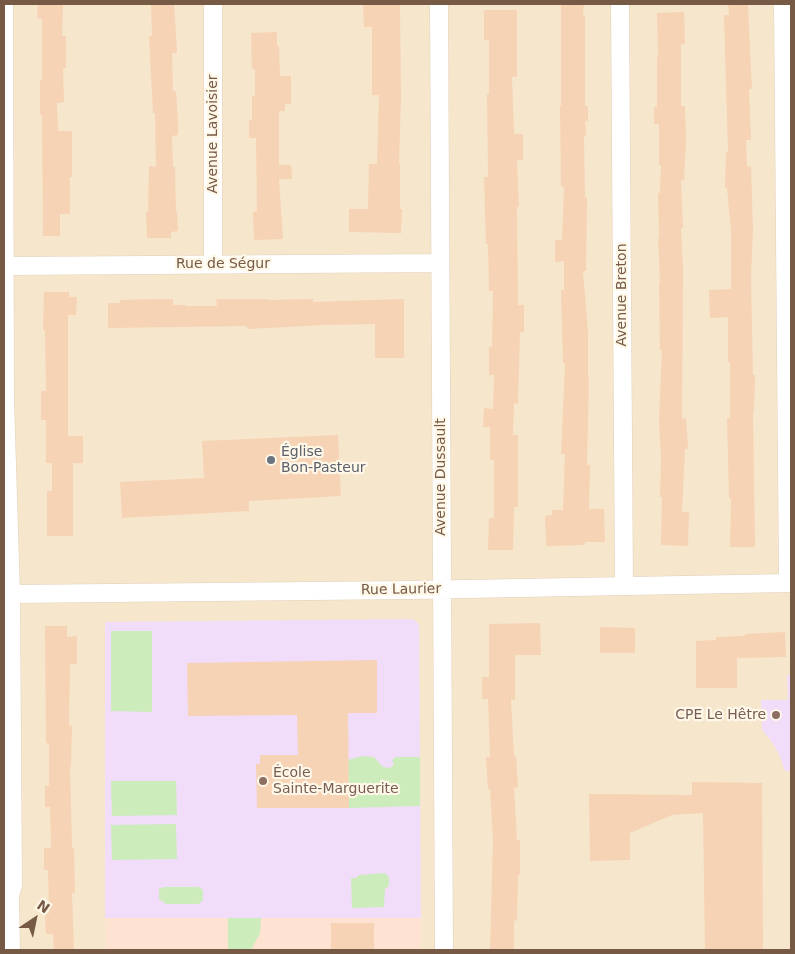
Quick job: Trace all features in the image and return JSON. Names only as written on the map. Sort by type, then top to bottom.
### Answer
[{"type":"street","points":[[4,4],[5,400],[11,594],[8,885],[10,896],[10,950]]},
{"type":"street","name":"Avenue Lavoisier","points":[[213,4],[213,264]]},
{"type":"street","name":"Avenue Dussault","points":[[439,4],[444,950]]},
{"type":"street","name":"Avenue Breton","points":[[620,4],[624,586]]},
{"type":"street","points":[[783,4],[790,583]]},
{"type":"street","name":"Rue de Ségur","points":[[6,266],[440,263]]},
{"type":"street","name":"Rue Laurier","points":[[11,594],[790,583]]},
{"type":"shaded area","points":[[4,4],[791,4],[791,950],[4,950]]},
{"type":"shaded area","name":"École Sainte-Marguerite","points":[[413,619],[419,624],[421,918],[105,918],[105,622]]},
{"type":"shaded area","name":"CPE Le Hêtre","points":[[787,675],[791,675],[791,771],[785,771],[778,752],[762,730],[761,700],[788,700]]},
{"type":"shaded area","points":[[105,918],[421,918],[421,950],[106,950]]},
{"type":"green space","points":[[111,631],[152,631],[152,712],[111,711]]},
{"type":"green space","points":[[362,756],[374,757],[383,767],[390,768],[394,764],[392,760],[396,757],[420,757],[420,806],[349,808],[348,760]]},
{"type":"green space","points":[[111,781],[176,781],[177,815],[112,816]]},
{"type":"green space","points":[[176,824],[177,859],[112,860],[111,825]]},
{"type":"green space","points":[[385,873],[389,877],[389,886],[385,889],[384,907],[352,908],[351,878],[356,878],[359,875]]},
{"type":"green space","points":[[164,887],[199,887],[203,890],[203,900],[199,904],[166,904],[159,899],[159,889]]},
{"type":"green space","points":[[228,918],[261,918],[260,933],[252,950],[228,950]]},
{"type":"building","points":[[38,4],[63,4],[62,36],[66,36],[66,68],[63,68],[64,102],[57,103],[58,131],[72,131],[72,177],[70,177],[70,214],[60,214],[60,236],[43,236],[42,115],[40,115],[42,19],[37,18]]},
{"type":"building","points":[[151,4],[174,4],[177,53],[172,53],[173,91],[176,91],[178,135],[172,136],[178,231],[171,232],[171,238],[147,238],[146,212],[148,212],[149,166],[156,167],[155,113],[153,113],[149,36],[152,36]]},
{"type":"building","points":[[363,4],[400,4],[401,98],[399,164],[400,209],[402,209],[401,233],[349,232],[349,209],[368,209],[369,164],[377,164],[379,95],[372,95],[372,27],[364,27]]},
{"type":"building","points":[[561,4],[584,4],[583,15],[585,15],[585,106],[588,106],[588,121],[585,121],[586,136],[584,136],[585,198],[587,198],[586,271],[583,271],[588,331],[589,377],[587,465],[590,465],[589,509],[604,509],[605,542],[585,542],[585,545],[546,546],[545,516],[552,515],[552,510],[563,510],[565,454],[561,454],[565,363],[563,363],[561,290],[564,290],[564,261],[555,262],[555,240],[562,240],[564,187],[561,187]]},
{"type":"building","points":[[728,4],[748,4],[752,89],[749,89],[751,140],[746,140],[747,167],[751,166],[753,230],[751,278],[753,375],[755,375],[753,411],[755,547],[730,547],[731,498],[729,498],[727,418],[730,418],[728,317],[710,318],[709,290],[731,289],[731,231],[727,188],[725,188],[726,152],[728,152],[724,15],[729,15]]},
{"type":"building","points":[[484,10],[517,10],[517,77],[512,77],[514,134],[523,134],[523,160],[517,160],[519,207],[517,207],[518,305],[524,305],[524,332],[520,332],[518,404],[514,403],[513,435],[518,435],[518,507],[514,507],[513,550],[488,550],[489,518],[494,518],[494,460],[490,460],[490,427],[483,427],[484,408],[493,409],[494,375],[489,375],[489,347],[492,347],[493,291],[489,291],[488,244],[486,244],[484,177],[488,177],[487,94],[489,94],[489,40],[484,40]]},
{"type":"building","points":[[684,12],[685,44],[681,44],[681,106],[685,106],[686,140],[684,181],[681,180],[683,228],[681,228],[683,269],[682,419],[686,418],[688,449],[685,449],[682,512],[689,512],[688,546],[661,545],[662,497],[660,497],[661,458],[659,420],[662,350],[660,350],[658,193],[660,193],[661,165],[659,165],[659,124],[654,124],[654,107],[657,107],[657,13]]},
{"type":"building","points":[[277,32],[280,76],[291,76],[291,104],[285,104],[285,111],[279,111],[279,165],[291,165],[292,179],[279,179],[283,239],[254,240],[253,212],[257,211],[256,138],[249,138],[249,120],[252,120],[252,96],[255,96],[255,69],[252,69],[251,33]]},
{"type":"building","points":[[44,292],[69,292],[69,297],[77,297],[76,315],[68,315],[68,436],[83,436],[83,463],[73,463],[73,536],[47,536],[47,491],[52,491],[52,463],[46,463],[46,420],[41,420],[41,391],[46,391],[45,330],[43,330]]},
{"type":"building","points":[[173,299],[173,305],[217,306],[216,299],[313,299],[313,302],[404,299],[404,358],[375,358],[375,324],[247,329],[247,326],[108,328],[108,303],[120,303],[120,300]]},
{"type":"building","name":"Église Bon-Pasteur","points":[[338,435],[341,496],[249,501],[249,511],[122,518],[120,482],[204,478],[202,441]]},
{"type":"building","points":[[540,623],[541,655],[515,655],[515,700],[511,699],[514,757],[516,756],[518,787],[514,788],[517,840],[520,840],[520,875],[518,875],[517,921],[514,920],[514,950],[490,950],[493,839],[486,757],[490,757],[488,699],[482,699],[482,677],[489,677],[489,624]]},
{"type":"building","points":[[45,626],[67,626],[67,637],[77,636],[77,664],[70,664],[69,725],[72,726],[70,767],[75,893],[72,893],[74,950],[54,950],[53,934],[46,934],[45,914],[49,913],[48,870],[44,870],[44,848],[51,848],[50,807],[45,807],[45,786],[49,786],[49,744],[46,743]]},
{"type":"building","points":[[600,627],[635,628],[635,653],[600,653]]},
{"type":"building","points":[[785,632],[786,657],[737,658],[737,688],[696,688],[696,641],[716,640],[716,637],[745,636],[745,634]]},
{"type":"building","points":[[377,660],[377,713],[348,713],[349,808],[257,808],[256,764],[260,764],[260,755],[298,755],[297,715],[188,716],[187,663]]},
{"type":"building","points":[[692,782],[762,783],[763,950],[705,950],[703,813],[672,815],[630,833],[630,860],[590,861],[589,794],[692,795]]},
{"type":"building","points":[[331,923],[374,923],[374,950],[331,950]]},
{"type":"place","name":"Église Bon-Pasteur","points":[[271,460]]},
{"type":"place","name":"CPE Le Hêtre","points":[[776,715]]},
{"type":"place","name":"École Sainte-Marguerite","points":[[263,781]]}]
